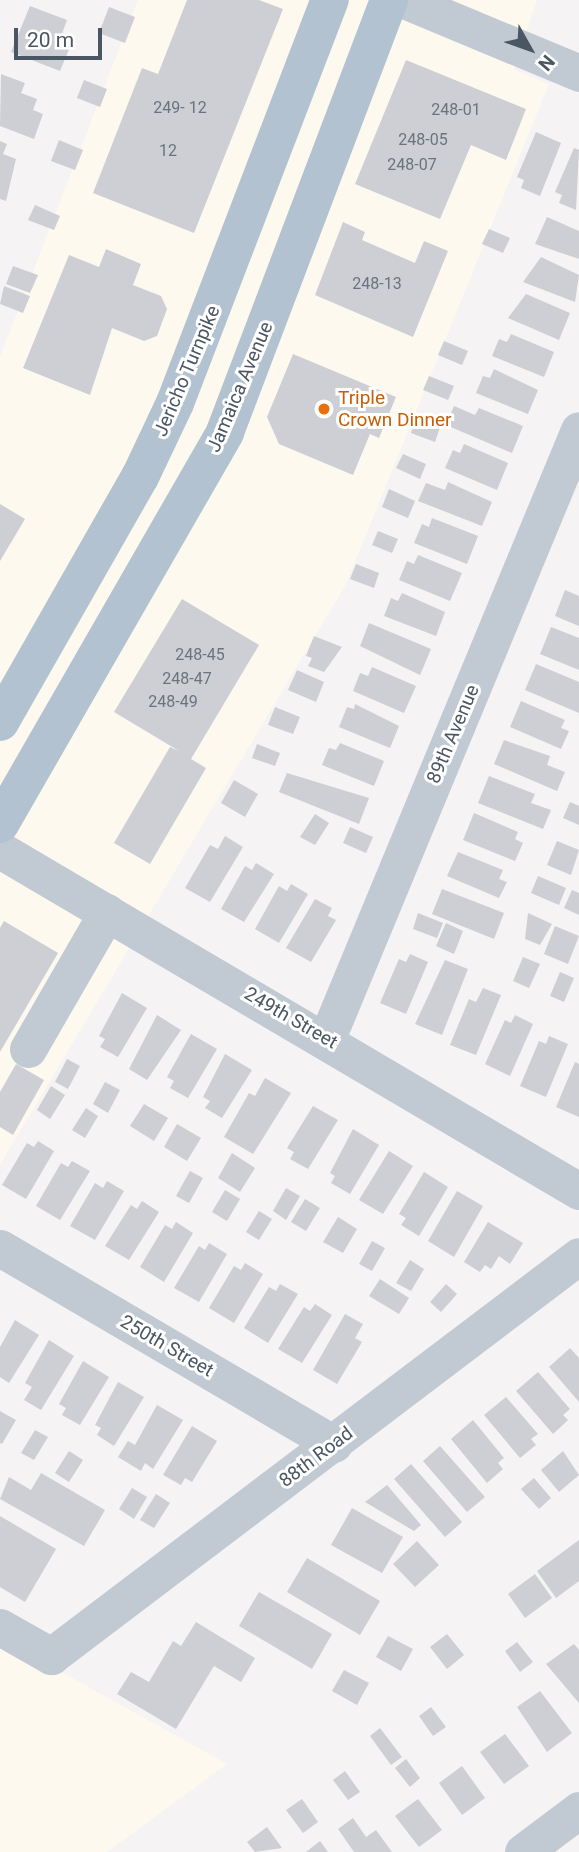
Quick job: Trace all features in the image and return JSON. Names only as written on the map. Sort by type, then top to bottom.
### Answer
[{"type":"main road","name":"Jericho Turnpike","points":[[0,722],[140,477],[175,403],[330,0]]},
{"type":"main road","name":"Jamaica Avenue","points":[[0,824],[225,432],[389,0]]},
{"type":"street","points":[[404,0],[576,64]]},
{"type":"street","name":"89th Avenue","points":[[327,1038],[579,430]]},
{"type":"street","name":"249th Street","points":[[0,850],[327,1038],[579,1192]]},
{"type":"street","points":[[28,1049],[107,912]]},
{"type":"street","name":"250th Street","points":[[0,1248],[334,1444]]},
{"type":"street","name":"88th Road","points":[[0,1627],[51,1656],[579,1256]]},
{"type":"street","points":[[523,1852],[579,1810]]},
{"type":"shaded area","points":[[138,0],[537,0],[514,70],[549,84],[346,584],[0,1165],[0,357]]},
{"type":"shaded area","points":[[0,1638],[227,1764],[107,1852],[0,1852]]},
{"type":"building","points":[[187,0],[259,0],[283,9],[194,233],[93,193],[142,68],[158,74]]},
{"type":"building","points":[[30,6],[67,20],[59,42],[70,47],[60,71],[11,52]]},
{"type":"building","points":[[109,7],[135,17],[125,43],[99,33]]},
{"type":"building","points":[[406,60],[526,109],[506,160],[471,145],[440,219],[355,184]]},
{"type":"building","points":[[1,74],[25,83],[21,93],[37,99],[33,110],[43,114],[34,139],[0,126]]},
{"type":"building","points":[[84,80],[107,89],[100,107],[77,98]]},
{"type":"building","points":[[536,132],[561,143],[540,196],[521,188],[524,180],[517,177]]},
{"type":"building","points":[[59,140],[83,150],[75,170],[51,161]]},
{"type":"building","points":[[0,141],[7,144],[3,154],[16,159],[6,201],[0,199]]},
{"type":"building","points":[[574,148],[579,150],[576,210],[559,203],[562,195],[555,192]]},
{"type":"building","points":[[35,205],[60,216],[54,230],[28,220]]},
{"type":"building","points":[[547,217],[579,231],[579,259],[535,244]]},
{"type":"building","points":[[343,222],[365,232],[362,240],[415,263],[424,241],[448,251],[413,337],[315,295]]},
{"type":"building","points":[[489,229],[510,238],[503,253],[482,244]]},
{"type":"building","points":[[106,249],[141,264],[133,285],[161,296],[167,309],[157,336],[144,341],[112,328],[90,395],[23,368],[69,255],[99,267]]},
{"type":"building","points":[[541,257],[579,275],[575,302],[523,282]]},
{"type":"building","points":[[13,266],[38,275],[30,293],[6,284]]},
{"type":"building","points":[[4,286],[30,296],[23,313],[0,304]]},
{"type":"building","points":[[526,294],[570,313],[559,340],[508,318]]},
{"type":"building","points":[[511,334],[554,352],[544,377],[492,356],[499,339],[507,342]]},
{"type":"building","points":[[444,341],[468,351],[462,365],[438,355]]},
{"type":"building","points":[[293,354],[396,397],[379,438],[370,434],[353,475],[279,444],[267,417]]},
{"type":"building","points":[[494,369],[538,390],[528,414],[476,393],[483,376],[490,378]]},
{"type":"building","points":[[429,376],[454,386],[448,400],[423,390]]},
{"type":"building","points":[[454,406],[475,415],[479,408],[523,426],[512,453],[446,425]]},
{"type":"building","points":[[416,418],[440,427],[435,442],[411,433]]},
{"type":"building","points":[[464,444],[508,463],[497,490],[445,468],[453,450],[460,453]]},
{"type":"building","points":[[403,454],[426,464],[420,479],[396,468]]},
{"type":"building","points":[[448,482],[492,502],[482,526],[418,501],[426,483],[445,490]]},
{"type":"building","points":[[389,489],[415,501],[408,518],[382,507]]},
{"type":"building","points":[[0,504],[25,519],[0,561]]},
{"type":"building","points":[[432,518],[478,536],[467,564],[414,543],[422,524],[429,527]]},
{"type":"building","points":[[378,531],[398,539],[392,553],[372,545]]},
{"type":"building","points":[[418,555],[462,573],[450,601],[399,580],[407,561],[414,564]]},
{"type":"building","points":[[356,564],[379,573],[374,588],[350,579]]},
{"type":"building","points":[[565,590],[579,596],[579,626],[555,616]]},
{"type":"building","points":[[402,593],[445,612],[436,636],[384,616],[391,598],[398,601]]},
{"type":"building","points":[[182,599],[259,645],[191,759],[206,768],[150,864],[114,843],[170,747],[179,751],[114,712]]},
{"type":"building","points":[[369,623],[431,649],[420,675],[360,646]]},
{"type":"building","points":[[551,627],[579,638],[579,670],[540,654]]},
{"type":"building","points":[[314,636],[342,647],[324,672],[308,666],[312,658],[306,656]]},
{"type":"building","points":[[536,664],[579,682],[579,713],[525,690]]},
{"type":"building","points":[[372,667],[416,686],[404,713],[353,691],[360,673],[368,676]]},
{"type":"building","points":[[297,670],[324,682],[316,702],[288,690]]},
{"type":"building","points":[[521,701],[565,720],[561,728],[569,731],[561,749],[510,727]]},
{"type":"building","points":[[355,704],[399,726],[390,748],[339,727],[347,707],[354,709]]},
{"type":"building","points":[[275,707],[300,717],[293,734],[268,725]]},
{"type":"building","points":[[504,740],[550,756],[547,765],[565,772],[557,791],[494,764]]},
{"type":"building","points":[[340,743],[384,761],[374,786],[322,765],[329,748],[336,750]]},
{"type":"building","points":[[257,744],[280,753],[275,766],[252,758]]},
{"type":"building","points":[[287,773],[369,798],[359,824],[279,792]]},
{"type":"building","points":[[489,776],[535,794],[531,803],[551,810],[543,829],[478,803]]},
{"type":"building","points":[[234,780],[258,794],[245,817],[221,803]]},
{"type":"building","points":[[570,802],[579,806],[579,825],[563,818]]},
{"type":"building","points":[[474,813],[518,832],[515,839],[523,843],[515,861],[463,840]]},
{"type":"building","points":[[315,814],[329,823],[315,845],[300,837]]},
{"type":"building","points":[[350,827],[373,837],[366,853],[343,843]]},
{"type":"building","points":[[225,836],[243,847],[210,902],[185,888],[210,845],[218,849]]},
{"type":"building","points":[[557,841],[579,850],[571,875],[547,865]]},
{"type":"building","points":[[458,852],[503,870],[499,879],[507,882],[499,898],[447,876]]},
{"type":"building","points":[[256,863],[274,874],[244,922],[221,909],[245,866],[252,870]]},
{"type":"building","points":[[538,876],[566,888],[559,905],[531,893]]},
{"type":"building","points":[[291,884],[308,894],[279,943],[255,929],[279,886],[287,891]]},
{"type":"building","points":[[442,889],[504,913],[494,939],[432,914]]},
{"type":"building","points":[[572,890],[579,893],[579,915],[564,908]]},
{"type":"building","points":[[315,899],[332,908],[328,916],[336,920],[311,962],[286,948]]},
{"type":"building","points":[[418,913],[443,923],[437,938],[413,929]]},
{"type":"building","points":[[528,913],[552,924],[540,945],[525,939]]},
{"type":"building","points":[[4,921],[58,953],[0,1052],[0,928]]},
{"type":"building","points":[[446,923],[463,931],[454,954],[436,946]]},
{"type":"building","points":[[555,926],[579,936],[568,964],[544,954]]},
{"type":"building","points":[[410,954],[428,962],[406,1014],[380,1003],[399,959],[406,962]]},
{"type":"building","points":[[523,957],[540,964],[529,988],[513,981]]},
{"type":"building","points":[[445,960],[468,969],[442,1035],[415,1024]]},
{"type":"building","points":[[560,972],[574,978],[564,1002],[550,996]]},
{"type":"building","points":[[483,988],[501,995],[476,1055],[450,1045],[469,999],[476,1002]]},
{"type":"building","points":[[122,993],[147,1008],[118,1057],[100,1047],[105,1039],[99,1036]]},
{"type":"building","points":[[157,1015],[181,1030],[147,1080],[129,1069]]},
{"type":"building","points":[[515,1015],[533,1024],[510,1076],[485,1064],[505,1020],[511,1023]]},
{"type":"building","points":[[191,1034],[217,1049],[188,1098],[170,1088],[174,1081],[167,1077]]},
{"type":"building","points":[[549,1036],[568,1044],[546,1097],[520,1086],[539,1041],[546,1044]]},
{"type":"building","points":[[225,1054],[252,1070],[222,1118],[205,1108],[210,1101],[203,1097]]},
{"type":"building","points":[[67,1059],[80,1066],[68,1089],[55,1082]]},
{"type":"building","points":[[575,1062],[579,1064],[579,1117],[556,1107]]},
{"type":"building","points":[[16,1064],[44,1080],[13,1135],[0,1127],[0,1092]]},
{"type":"building","points":[[265,1078],[291,1093],[253,1154],[224,1137],[249,1093],[255,1096]]},
{"type":"building","points":[[105,1082],[120,1090],[108,1113],[93,1104]]},
{"type":"building","points":[[51,1086],[65,1095],[50,1119],[37,1110]]},
{"type":"building","points":[[144,1104],[168,1118],[154,1141],[130,1126]]},
{"type":"building","points":[[313,1106],[338,1120],[308,1169],[290,1159],[294,1152],[287,1148]]},
{"type":"building","points":[[86,1108],[98,1116],[85,1138],[72,1130]]},
{"type":"building","points":[[177,1124],[201,1138],[187,1161],[164,1147]]},
{"type":"building","points":[[353,1129],[379,1145],[350,1194],[331,1183],[335,1176],[330,1173]]},
{"type":"building","points":[[38,1141],[54,1151],[26,1199],[2,1185],[27,1143],[34,1147]]},
{"type":"building","points":[[389,1151],[413,1166],[383,1214],[359,1200]]},
{"type":"building","points":[[232,1153],[255,1168],[240,1192],[218,1178]]},
{"type":"building","points":[[72,1161],[90,1171],[60,1220],[36,1206],[61,1163],[68,1167]]},
{"type":"building","points":[[190,1171],[203,1178],[189,1203],[176,1196]]},
{"type":"building","points":[[424,1172],[448,1187],[419,1236],[401,1225],[406,1218],[399,1214]]},
{"type":"building","points":[[107,1181],[124,1191],[95,1240],[70,1226],[95,1183],[103,1188]]},
{"type":"building","points":[[286,1188],[300,1196],[286,1220],[273,1211]]},
{"type":"building","points":[[225,1190],[240,1199],[227,1221],[212,1212]]},
{"type":"building","points":[[457,1191],[483,1206],[454,1257],[428,1241]]},
{"type":"building","points":[[305,1199],[320,1208],[306,1231],[291,1222]]},
{"type":"building","points":[[142,1201],[159,1212],[129,1260],[105,1246],[131,1205],[137,1209]]},
{"type":"building","points":[[259,1211],[272,1219],[259,1240],[246,1232]]},
{"type":"building","points":[[338,1217],[357,1229],[343,1253],[323,1242]]},
{"type":"building","points":[[176,1222],[193,1233],[164,1282],[140,1267],[165,1225],[172,1229]]},
{"type":"building","points":[[488,1222],[523,1243],[510,1264],[499,1256],[491,1269],[485,1265],[480,1272],[464,1262]]},
{"type":"building","points":[[372,1241],[385,1248],[372,1271],[359,1264]]},
{"type":"building","points":[[209,1243],[227,1254],[199,1302],[174,1288],[199,1246],[205,1250]]},
{"type":"building","points":[[410,1260],[424,1269],[411,1291],[396,1283]]},
{"type":"building","points":[[245,1263],[263,1274],[234,1323],[209,1308],[234,1266],[241,1270]]},
{"type":"building","points":[[380,1279],[409,1298],[399,1314],[369,1296]]},
{"type":"building","points":[[280,1284],[298,1294],[268,1343],[244,1328],[269,1287],[276,1291]]},
{"type":"building","points":[[446,1284],[457,1294],[441,1312],[430,1302]]},
{"type":"building","points":[[315,1304],[332,1315],[302,1363],[278,1349],[304,1307],[310,1311]]},
{"type":"building","points":[[345,1314],[363,1324],[355,1338],[362,1342],[337,1384],[313,1370]]},
{"type":"building","points":[[15,1320],[39,1335],[9,1383],[0,1377],[0,1347]]},
{"type":"building","points":[[49,1340],[74,1356],[41,1410],[24,1400],[32,1387],[25,1383]]},
{"type":"building","points":[[570,1348],[579,1358],[579,1402],[549,1367]]},
{"type":"building","points":[[83,1361],[109,1377],[80,1425],[62,1415],[66,1408],[59,1404]]},
{"type":"building","points":[[538,1372],[570,1409],[563,1415],[568,1420],[553,1434],[516,1391]]},
{"type":"building","points":[[118,1382],[144,1397],[114,1446],[97,1435],[101,1428],[95,1425]]},
{"type":"building","points":[[506,1397],[538,1434],[531,1439],[536,1445],[520,1458],[484,1415]]},
{"type":"building","points":[[157,1405],[183,1420],[153,1469],[145,1463],[141,1471],[118,1457],[128,1441],[135,1445]]},
{"type":"building","points":[[0,1411],[16,1420],[2,1444],[0,1443]]},
{"type":"building","points":[[473,1420],[504,1458],[498,1463],[503,1469],[487,1483],[451,1439]]},
{"type":"building","points":[[192,1426],[217,1441],[192,1482],[185,1478],[181,1485],[163,1475]]},
{"type":"building","points":[[35,1430],[48,1437],[34,1460],[21,1453]]},
{"type":"building","points":[[440,1446],[485,1497],[467,1512],[423,1461]]},
{"type":"building","points":[[69,1451],[83,1460],[69,1482],[55,1473]]},
{"type":"building","points":[[563,1451],[579,1475],[559,1492],[541,1470]]},
{"type":"building","points":[[411,1464],[462,1522],[445,1537],[394,1479]]},
{"type":"building","points":[[41,1473],[105,1510],[84,1546],[0,1499],[9,1477],[31,1490]]},
{"type":"building","points":[[534,1478],[551,1498],[539,1509],[521,1489]]},
{"type":"building","points":[[387,1485],[421,1525],[414,1531],[365,1502]]},
{"type":"building","points":[[132,1488],[147,1497],[134,1519],[119,1509]]},
{"type":"building","points":[[156,1494],[170,1503],[154,1528],[140,1520]]},
{"type":"building","points":[[352,1508],[403,1537],[382,1573],[331,1545]]},
{"type":"building","points":[[0,1516],[56,1549],[25,1602],[0,1587]]},
{"type":"building","points":[[579,1540],[579,1581],[556,1598],[537,1571]]},
{"type":"building","points":[[417,1541],[439,1565],[415,1587],[393,1564]]},
{"type":"building","points":[[307,1558],[380,1601],[360,1635],[287,1592]]},
{"type":"building","points":[[535,1574],[552,1598],[525,1618],[508,1594]]},
{"type":"building","points":[[259,1592],[332,1634],[312,1669],[239,1626]]},
{"type":"building","points":[[196,1622],[255,1658],[241,1682],[214,1666],[176,1729],[117,1694],[131,1672],[149,1682],[173,1641],[181,1646]]},
{"type":"building","points":[[447,1634],[464,1655],[447,1669],[430,1647]]},
{"type":"building","points":[[388,1636],[413,1649],[401,1671],[376,1657]]},
{"type":"building","points":[[517,1642],[533,1662],[520,1672],[505,1651]]},
{"type":"building","points":[[574,1644],[579,1650],[579,1703],[546,1664]]},
{"type":"building","points":[[344,1670],[369,1683],[357,1705],[332,1691]]},
{"type":"building","points":[[540,1691],[572,1733],[547,1752],[517,1707]]},
{"type":"building","points":[[431,1707],[446,1727],[433,1736],[419,1716]]},
{"type":"building","points":[[380,1728],[402,1757],[391,1765],[370,1736]]},
{"type":"building","points":[[505,1734],[529,1766],[504,1784],[480,1752]]},
{"type":"building","points":[[406,1759],[420,1778],[410,1787],[395,1768]]},
{"type":"building","points":[[462,1766],[485,1798],[462,1815],[439,1783]]},
{"type":"building","points":[[345,1771],[360,1792],[348,1800],[333,1780]]},
{"type":"building","points":[[302,1799],[318,1822],[303,1833],[286,1810]]},
{"type":"building","points":[[418,1799],[442,1830],[419,1847],[395,1816]]},
{"type":"building","points":[[353,1818],[366,1837],[376,1830],[392,1852],[354,1852],[338,1829]]},
{"type":"building","points":[[267,1827],[282,1848],[255,1852],[247,1842]]},
{"type":"building","points":[[320,1841],[328,1852],[306,1852]]},
{"type":"place","name":"Triple Crown Dinner","points":[[324,409]]}]
